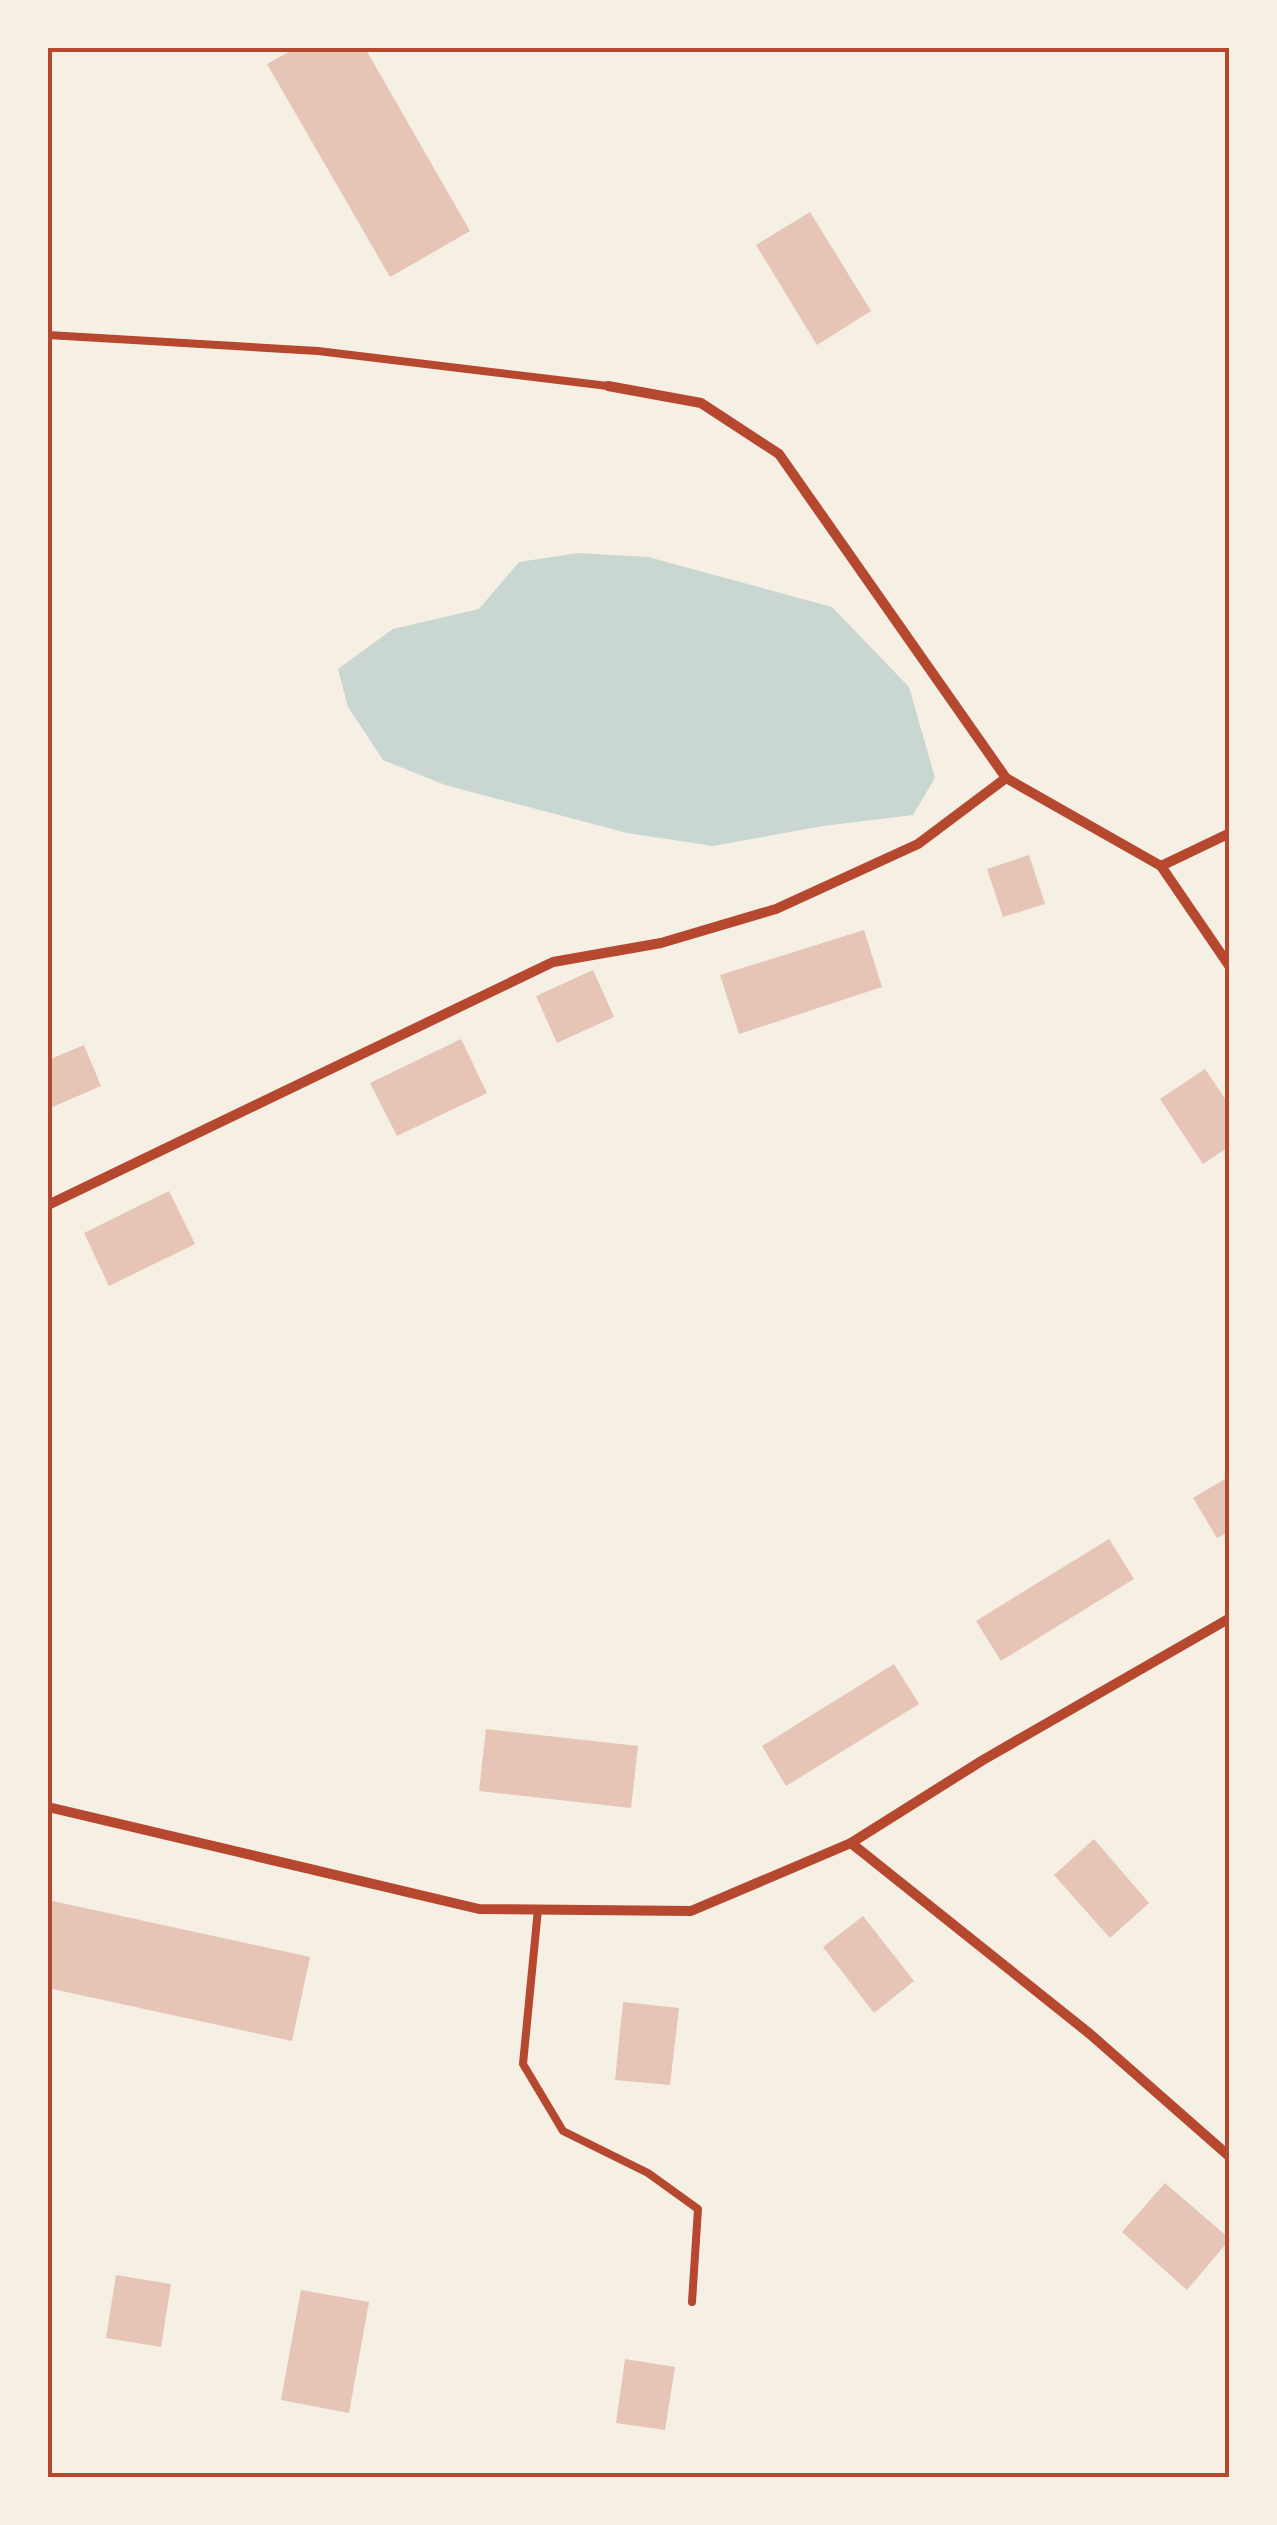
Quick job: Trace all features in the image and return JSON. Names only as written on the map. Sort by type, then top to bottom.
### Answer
[{"type":"street","points":[[608,386],[701,402],[779,454],[1006,778],[1161,866],[1230,966]]},
{"type":"street","points":[[48,1205],[554,962],[661,943],[776,909],[918,844],[1006,778]]},
{"type":"street","points":[[1161,866],[1230,834]]},
{"type":"street","points":[[48,1807],[480,1909],[691,1911],[852,1843],[984,1760],[1230,1618]]},
{"type":"street","points":[[852,1843],[1090,2034],[1230,2157]]},
{"type":"lane","points":[[48,336],[318,351],[608,386]]},
{"type":"lane","points":[[538,1910],[523,2064],[564,2131],[648,2173],[698,2210],[692,2302]]},
{"type":"shaded area","points":[[578,553],[648,557],[832,607],[909,687],[935,778],[913,815],[713,846],[627,833],[445,785],[383,760],[348,707],[338,669],[393,629],[479,609],[519,562]]},
{"type":"building","points":[[296,48],[365,48],[470,231],[390,277],[267,64]]},
{"type":"building","points":[[810,212],[871,311],[817,345],[756,245]]},
{"type":"building","points":[[1029,855],[1045,904],[1003,917],[987,869]]},
{"type":"building","points":[[864,930],[882,987],[739,1034],[720,975]]},
{"type":"building","points":[[593,970],[614,1017],[557,1043],[536,996]]},
{"type":"building","points":[[461,1039],[487,1093],[397,1136],[370,1083]]},
{"type":"building","points":[[84,1045],[101,1086],[48,1109],[48,1060]]},
{"type":"building","points":[[1205,1069],[1230,1106],[1230,1146],[1203,1164],[1160,1099]]},
{"type":"building","points":[[169,1191],[195,1244],[109,1286],[84,1233]]},
{"type":"building","points":[[1230,1476],[1230,1531],[1217,1538],[1193,1498]]},
{"type":"building","points":[[1109,1539],[1134,1579],[1001,1661],[976,1621]]},
{"type":"building","points":[[894,1664],[919,1704],[786,1786],[762,1746]]},
{"type":"building","points":[[486,1729],[638,1746],[631,1808],[479,1791]]},
{"type":"building","points":[[1094,1839],[1149,1903],[1110,1938],[1054,1875]]},
{"type":"building","points":[[48,1900],[310,1957],[292,2041],[48,1988]]},
{"type":"building","points":[[863,1916],[914,1981],[874,2013],[823,1947]]},
{"type":"building","points":[[623,2002],[679,2008],[670,2085],[615,2080]]},
{"type":"building","points":[[1165,2183],[1230,2239],[1187,2290],[1122,2232]]},
{"type":"building","points":[[116,2275],[171,2284],[161,2347],[106,2338]]},
{"type":"building","points":[[301,2290],[369,2302],[349,2413],[281,2400]]},
{"type":"building","points":[[625,2359],[675,2367],[665,2430],[616,2423]]}]
